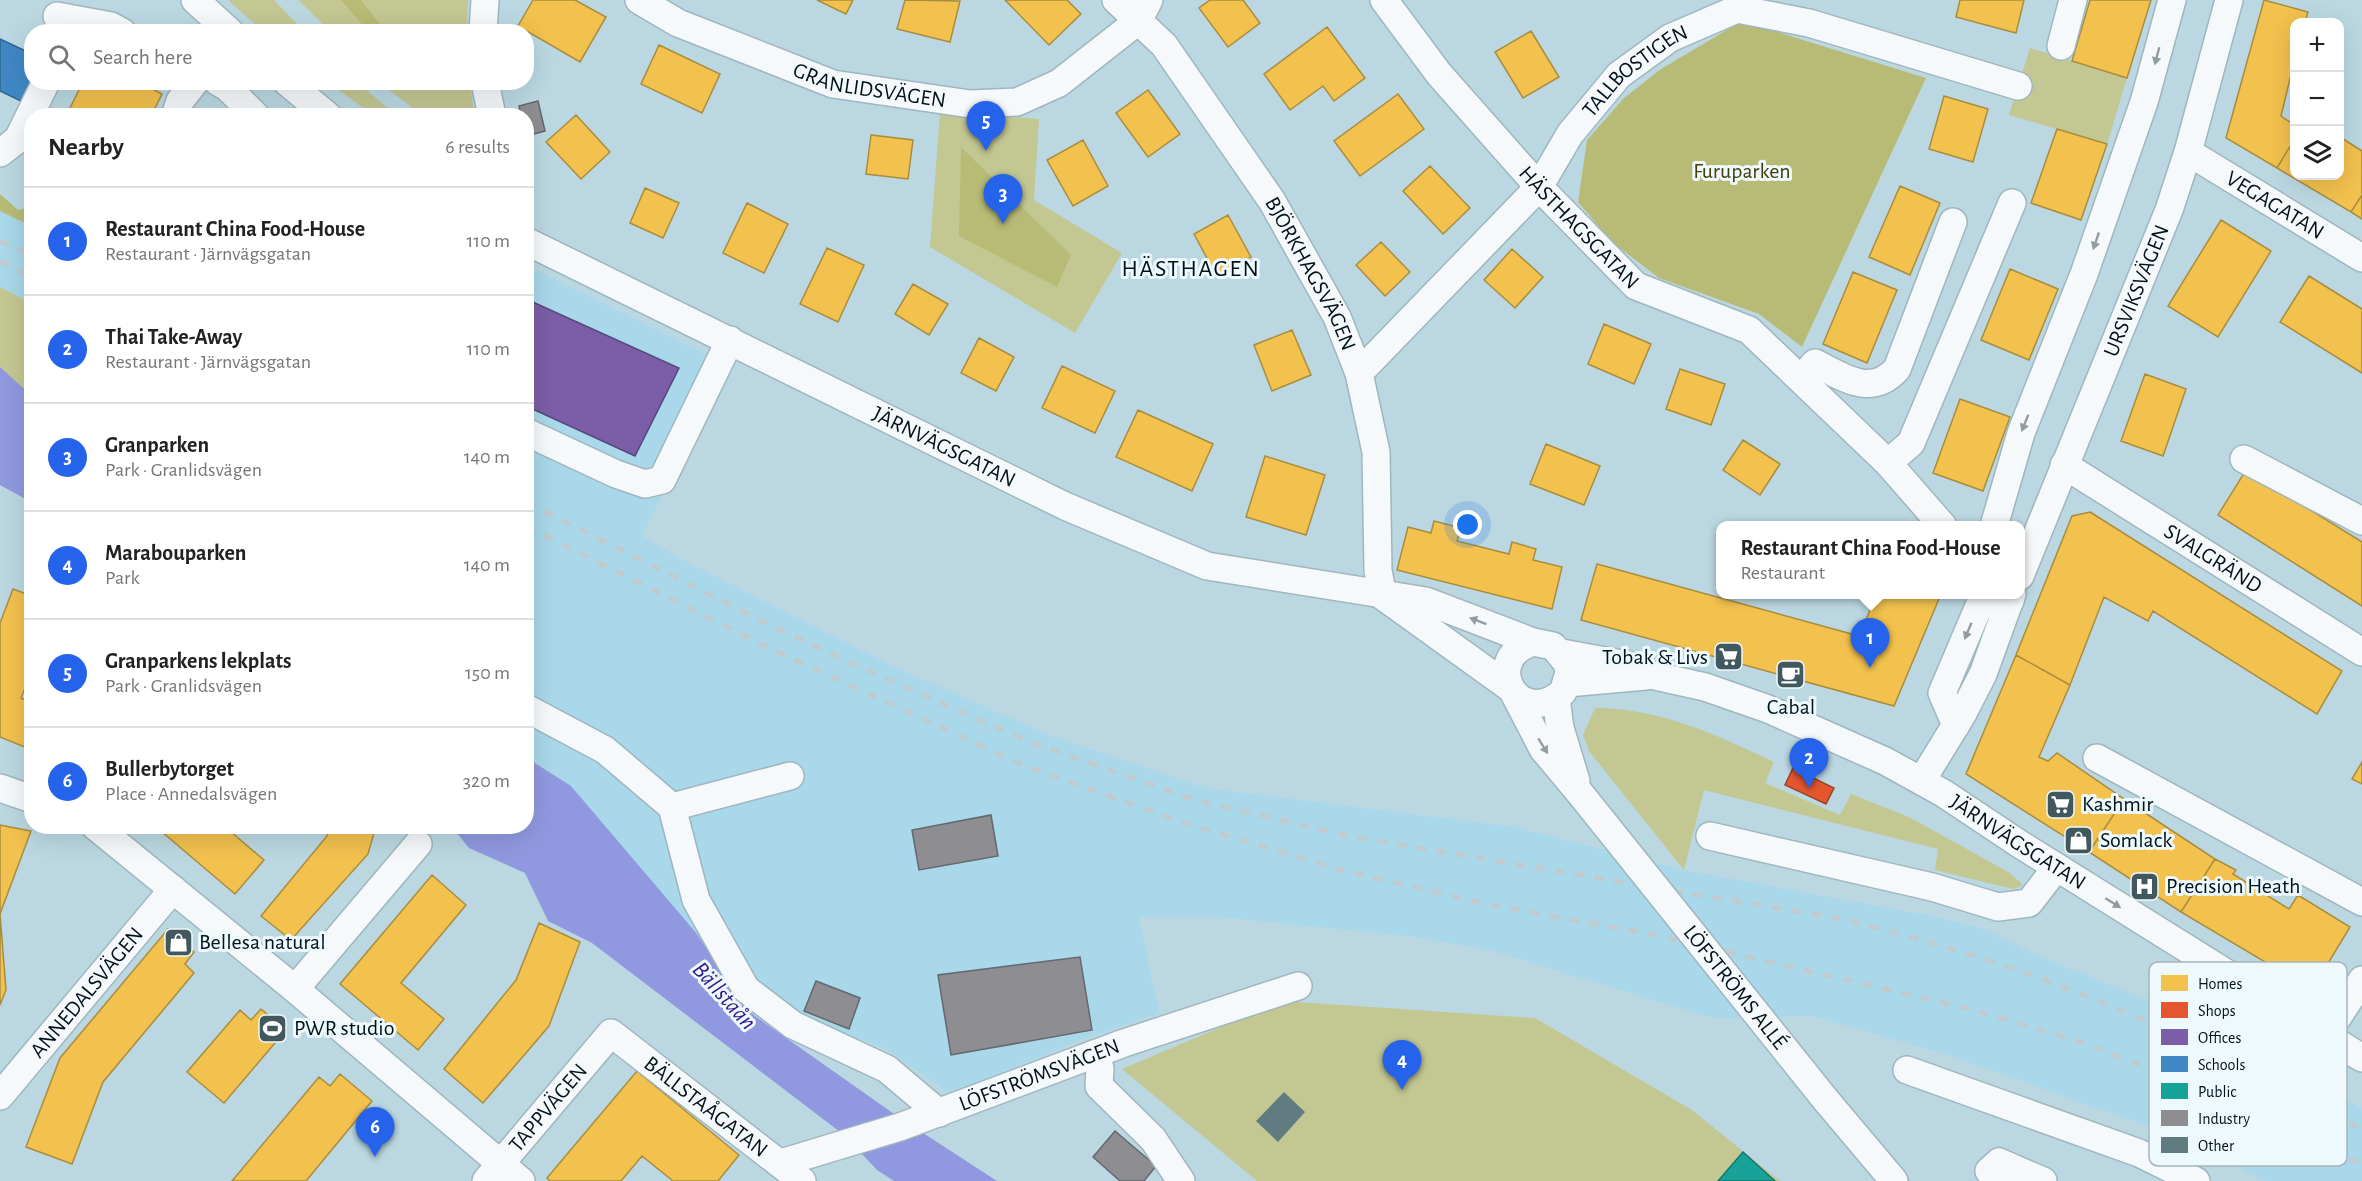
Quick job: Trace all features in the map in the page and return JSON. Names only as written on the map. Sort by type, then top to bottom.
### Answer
[{"type":"street","points":[[195,0],[221,24]]},
{"type":"street","points":[[483,24],[484,0]]},
{"type":"street","name":"GRANLIDSVÄGEN","points":[[639,0],[678,23],[833,84],[970,104],[1017,102],[1059,83],[1144,10]]},
{"type":"street","name":"BJÖRKHAGSVÄGEN","points":[[1116,0],[1144,10],[1164,45],[1272,201],[1337,317],[1359,373],[1376,452],[1378,571],[1383,596]]},
{"type":"street","name":"HÄSTHAGSGATAN","points":[[1384,0],[1439,74],[1539,187],[1636,286],[1749,330],[1888,463],[1939,521]]},
{"type":"street","points":[[2061,46],[2073,0]]},
{"type":"street","points":[[1995,521],[2021,434],[2084,274],[2144,102],[2172,0]]},
{"type":"street","name":"URSVIKSVÄGEN","points":[[2025,563],[2169,210],[2188,152],[2229,0]]},
{"type":"street","name":"TALLBOSTIGEN","points":[[1359,373],[1539,187],[1570,134],[1619,75],[1670,38],[1737,4],[1809,23],[2018,86]]},
{"type":"street","points":[[33,108],[42,90]]},
{"type":"street","points":[[178,108],[189,90]]},
{"type":"street","points":[[230,90],[248,108]]},
{"type":"street","points":[[297,90],[318,108]]},
{"type":"street","points":[[487,90],[490,108]]},
{"type":"street","points":[[0,153],[18,139],[24,127]]},
{"type":"street","name":"VEGAGATAN","points":[[2188,152],[2362,258]]},
{"type":"street","points":[[1888,463],[1911,443],[2012,202]]},
{"type":"street","points":[[1801,379],[1815,363],[1859,385],[1882,382],[1890,377],[1897,369],[1953,222]]},
{"type":"street","name":"JÄRNVÄGSGATAN","points":[[534,244],[1065,506],[1207,566],[1383,596],[1426,601],[1533,642],[1544,642],[1562,653],[1626,665],[1651,675],[1705,687],[1768,709],[1922,780],[2056,868],[2208,962]]},
{"type":"street","points":[[534,436],[616,474],[645,484],[662,480],[730,340]]},
{"type":"street","points":[[2244,459],[2362,521]]},
{"type":"street","name":"SVALGRÄND","points":[[2064,465],[2362,652]]},
{"type":"street","name":"JÄRNVÄGSGATAN","points":[[1383,596],[1512,691],[1532,703],[1543,703],[1561,691],[1651,675]]},
{"type":"street","points":[[1922,780],[1956,725],[1983,674],[2008,599]]},
{"type":"street","points":[[1512,691],[1506,676],[1510,659],[1522,645],[1533,642]]},
{"type":"street","points":[[1561,691],[1569,673],[1562,653]]},
{"type":"street","name":"LÖFSTRÖMS ALLÉ","points":[[1512,691],[1544,749],[1825,1099],[1894,1181]]},
{"type":"street","name":"LÖFSTRÖMS ALLÉ","points":[[1561,691],[1560,728],[1579,792]]},
{"type":"street","points":[[534,712],[605,750],[672,807],[696,900],[746,989],[793,1025],[887,1069],[930,1116]]},
{"type":"street","points":[[2097,758],[2362,902]]},
{"type":"street","points":[[672,807],[790,776]]},
{"type":"street","points":[[0,788],[24,796]]},
{"type":"street","points":[[110,834],[172,889],[295,989],[502,1175]]},
{"type":"street","points":[[1710,836],[1932,887],[1998,907],[2028,903],[2056,868]]},
{"type":"street","points":[[295,989],[418,844]]},
{"type":"street","name":"ANNEDALSVÄGEN","points":[[0,1096],[172,889]]},
{"type":"street","points":[[2347,1003],[2362,980]]},
{"type":"street","name":"LÖFSTRÖMSVÄGEN","points":[[781,1163],[930,1116],[1094,1054],[1298,986]]},
{"type":"street","name":"TAPPVÄGEN","points":[[502,1175],[610,1033]]},
{"type":"street","name":"BÄLLSTAÅGATAN","points":[[610,1033],[802,1181]]},
{"type":"street","name":"JÄRNVÄGSGATAN","points":[[2347,1048],[2362,1058]]},
{"type":"street","points":[[1094,1054],[1100,1068],[1099,1086],[1153,1139],[1181,1181]]},
{"type":"street","points":[[1907,1070],[2149,1158]]},
{"type":"street","points":[[1998,1181],[1989,1171],[1999,1162],[2043,1181]]},
{"type":"street","points":[[2165,1166],[2196,1181]]},
{"type":"shaded area","points":[[0,211],[24,223],[24,299],[0,287]]},
{"type":"shaded area","points":[[534,269],[730,366],[642,536],[683,560],[890,665],[1054,737],[1205,788],[1515,827],[1684,870],[1927,915],[1981,928],[2033,953],[2149,1001],[2149,1127],[1955,1057],[1813,1016],[1712,1018],[1490,950],[1407,936],[1220,917],[1139,917],[1159,1013],[1081,1040],[961,1089],[948,1092],[884,1048],[801,1017],[770,992],[746,1008],[721,972],[571,786],[534,762]]},
{"type":"shaded area","points":[[2347,1100],[2362,1109],[2362,1181],[2266,1181],[2234,1166],[2347,1166]]},
{"type":"green space","points":[[228,0],[274,0],[297,24],[254,24]]},
{"type":"green space","points":[[298,0],[468,0],[467,24],[323,24]]},
{"type":"green space","points":[[341,0],[361,0],[380,24],[362,24]]},
{"type":"green space","name":"Furuparken","points":[[1742,21],[1926,78],[1802,347],[1759,314],[1659,278],[1612,242],[1578,202],[1587,140],[1624,98],[1661,69]]},
{"type":"green space","points":[[2030,48],[2127,78],[2107,144],[2009,115]]},
{"type":"green space","points":[[339,90],[366,90],[388,108],[363,108]]},
{"type":"green space","points":[[389,90],[471,90],[473,108],[413,108]]},
{"type":"green space","points":[[940,112],[1039,119],[1034,200],[1122,253],[1075,333],[930,247]]},
{"type":"green space","points":[[961,147],[1071,255],[1057,287],[959,236]]},
{"type":"green space","points":[[0,194],[18,210],[24,209],[24,223],[0,211]]},
{"type":"green space","points":[[0,287],[24,299],[24,389],[0,367]]},
{"type":"green space","points":[[1595,708],[1619,709],[1665,718],[1731,742],[1774,762],[1765,783],[1840,815],[1851,794],[1909,817],[2010,873],[2023,885],[2013,889],[1935,870],[1938,849],[1704,790],[1684,870],[1589,751],[1583,735]]},
{"type":"green space","points":[[1283,1001],[1535,1018],[1692,1110],[1780,1181],[1257,1181],[1122,1069]]},
{"type":"water","points":[[0,367],[24,389],[24,498],[0,485]]},
{"type":"water","name":"Bällstaån","points":[[534,762],[571,786],[697,934],[746,1008],[897,1116],[997,1181],[894,1181],[877,1170],[844,1135],[592,943],[548,921],[525,873],[469,848],[458,834],[534,834]]},
{"type":"building: Homes","points":[[533,0],[575,0],[606,17],[580,62],[534,35],[534,24],[519,24]]},
{"type":"building: Homes","points":[[817,0],[853,0],[846,14]]},
{"type":"building: Homes","points":[[905,0],[960,1],[950,42],[897,29]]},
{"type":"building: Homes","points":[[1005,0],[1067,0],[1081,14],[1049,45]]},
{"type":"building: Homes","points":[[1210,0],[1243,0],[1260,23],[1228,47],[1199,8]]},
{"type":"building: Homes","points":[[1960,0],[2024,0],[2016,33],[1956,17]]},
{"type":"building: Homes","points":[[2090,0],[2151,0],[2127,78],[2072,61]]},
{"type":"building: Homes","points":[[2264,0],[2308,12],[2306,18],[2290,18],[2290,79],[2281,116],[2290,122],[2290,147],[2277,168],[2226,138]]},
{"type":"building: Homes","points":[[1327,27],[1365,78],[1334,101],[1323,86],[1290,110],[1264,74]]},
{"type":"building: Homes","points":[[1531,31],[1559,77],[1523,98],[1495,52]]},
{"type":"building: Homes","points":[[659,45],[720,74],[702,113],[641,84]]},
{"type":"building: Homes","points":[[79,90],[155,90],[162,94],[155,108],[70,108]]},
{"type":"building: Homes","points":[[1148,90],[1180,134],[1148,157],[1116,113]]},
{"type":"building: Homes","points":[[1398,94],[1424,129],[1360,176],[1334,141]]},
{"type":"building: Homes","points":[[1944,96],[1988,109],[1973,162],[1929,149]]},
{"type":"building: Homes","points":[[576,115],[610,152],[581,179],[546,142]]},
{"type":"building: Homes","points":[[2057,129],[2107,144],[2081,220],[2031,203]]},
{"type":"building: Homes","points":[[871,135],[913,140],[908,179],[866,174]]},
{"type":"building: Homes","points":[[1083,140],[1108,186],[1073,206],[1047,160]]},
{"type":"building: Homes","points":[[2344,140],[2362,151],[2362,195],[2351,212],[2297,180],[2344,180]]},
{"type":"building: Homes","points":[[2290,147],[2290,176],[2277,168]]},
{"type":"building: Homes","points":[[1430,166],[1470,208],[1443,234],[1403,191]]},
{"type":"building: Homes","points":[[1900,186],[1940,203],[1910,275],[1869,257]]},
{"type":"building: Homes","points":[[645,188],[679,203],[663,238],[630,223]]},
{"type":"building: Homes","points":[[2362,195],[2362,219],[2351,212]]},
{"type":"building: Homes","points":[[747,203],[788,224],[764,273],[723,253]]},
{"type":"building: Homes","points":[[1228,215],[1251,257],[1216,275],[1194,234]]},
{"type":"building: Homes","points":[[2221,220],[2271,251],[2218,337],[2168,306]]},
{"type":"building: Homes","points":[[1381,242],[1410,272],[1385,296],[1356,265]]},
{"type":"building: Homes","points":[[827,248],[864,265],[838,322],[800,304]]},
{"type":"building: Homes","points":[[1512,249],[1543,277],[1515,308],[1484,280]]},
{"type":"building: Homes","points":[[2010,269],[2058,289],[2029,360],[1981,340]]},
{"type":"building: Homes","points":[[1853,272],[1897,290],[1867,363],[1823,344]]},
{"type":"building: Homes","points":[[2309,276],[2362,309],[2362,373],[2280,322]]},
{"type":"building: Homes","points":[[913,284],[948,304],[929,335],[895,314]]},
{"type":"building: Homes","points":[[1604,324],[1651,344],[1634,384],[1588,364]]},
{"type":"building: Homes","points":[[1292,330],[1311,375],[1272,391],[1254,345]]},
{"type":"building: Homes","points":[[979,338],[1014,357],[996,391],[961,373]]},
{"type":"building: Homes","points":[[1062,366],[1115,391],[1095,433],[1042,408]]},
{"type":"building: Homes","points":[[1680,369],[1725,384],[1711,425],[1666,409]]},
{"type":"building: Homes","points":[[2145,374],[2186,389],[2163,456],[2121,441]]},
{"type":"building: Homes","points":[[1960,399],[2010,417],[1983,491],[1933,473]]},
{"type":"building: Homes","points":[[1138,410],[1213,444],[1192,491],[1116,457]]},
{"type":"building: Homes","points":[[1743,440],[1780,464],[1760,495],[1723,470]]},
{"type":"building: Homes","points":[[1546,444],[1600,466],[1584,505],[1530,484]]},
{"type":"building: Homes","points":[[1265,456],[1325,475],[1306,535],[1246,517]]},
{"type":"building: Homes","points":[[2246,470],[2362,542],[2362,606],[2218,515]]},
{"type":"building: Homes","points":[[2090,512],[2342,671],[2317,714],[2153,611],[2148,621],[2104,597],[2070,685],[2016,655],[2072,516]]},
{"type":"building: Homes","points":[[1434,521],[1461,528],[1457,541],[1509,554],[1512,542],[1536,549],[1533,560],[1562,567],[1552,609],[1397,570],[1408,527],[1431,533]]},
{"type":"building: Homes","points":[[1597,564],[1716,597],[1716,599],[1724,599],[1859,636],[1875,599],[1939,599],[1894,706],[1581,620]]},
{"type":"building: Homes","points":[[13,589],[24,593],[24,691],[21,698],[24,699],[24,747],[0,737],[0,623]]},
{"type":"building: Homes","points":[[2016,655],[2070,685],[2039,757],[2048,761],[2057,753],[2124,799],[2089,852],[1966,774]]},
{"type":"building: Homes","points":[[2362,762],[2362,784],[2352,779]]},
{"type":"building: Homes","points":[[2124,799],[2215,859],[2181,912],[2089,852]]},
{"type":"building: Homes","points":[[0,825],[24,830],[24,834],[30,834],[0,914]]},
{"type":"building: Homes","points":[[164,834],[233,834],[264,860],[235,894]]},
{"type":"building: Homes","points":[[327,834],[374,834],[368,854],[291,940],[261,916]]},
{"type":"building: Homes","points":[[2215,859],[2236,870],[2233,874],[2289,909],[2298,895],[2350,927],[2329,962],[2265,962],[2181,912]]},
{"type":"building: Homes","points":[[432,875],[466,905],[401,983],[444,1019],[418,1050],[340,984]]},
{"type":"building: Homes","points":[[0,914],[6,990],[0,1005]]},
{"type":"building: Homes","points":[[539,923],[580,942],[549,1026],[483,1103],[444,1069],[516,980]]},
{"type":"building: Homes","points":[[168,929],[194,952],[185,964],[194,973],[103,1082],[72,1164],[26,1147],[60,1058]]},
{"type":"building: Homes","points":[[261,1009],[286,1030],[224,1103],[187,1072],[240,1010],[251,1020]]},
{"type":"building: Homes","points":[[637,1071],[739,1155],[718,1181],[673,1181],[642,1156],[621,1181],[550,1181],[547,1178]]},
{"type":"building: Homes","points":[[340,1074],[372,1101],[306,1181],[232,1181],[319,1077],[330,1086]]},
{"type":"building: Shops","points":[[1793,768],[1834,788],[1826,804],[1785,785]]},
{"type":"building: Offices","points":[[534,303],[679,368],[635,456],[534,410]]},
{"type":"building: Schools","points":[[0,39],[24,50],[24,90],[29,90],[25,103],[0,91]]},
{"type":"building: Public","points":[[1743,1152],[1775,1181],[1718,1181]]},
{"type":"building: Industry","points":[[538,101],[545,131],[534,134],[534,108],[519,108],[519,106]]},
{"type":"building: Industry","points":[[991,815],[998,856],[919,870],[912,830]]},
{"type":"building: Industry","points":[[1080,957],[1092,1030],[951,1055],[938,975]]},
{"type":"building: Industry","points":[[816,981],[860,998],[849,1029],[804,1011]]},
{"type":"building: Industry","points":[[1115,1131],[1156,1166],[1144,1181],[1120,1181],[1093,1157]]},
{"type":"building: Other","points":[[1284,1092],[1305,1112],[1278,1142],[1256,1121]]},
{"type":"railway","points":[[0,241],[24,252]]},
{"type":"railway","points":[[0,261],[24,273]]},
{"type":"railway","points":[[534,506],[774,627],[887,679],[1032,743],[1196,800],[1348,836],[1831,917],[1970,954],[2104,1003],[2149,1022]]},
{"type":"railway","points":[[534,530],[765,646],[1023,765],[1188,824],[1341,870],[1492,905],[1650,934],[1970,1009],[2072,1039],[2149,1068]]},
{"type":"railway","points":[[2347,1122],[2362,1130]]},
{"type":"railway","points":[[2347,1157],[2362,1164]]},
{"type":"place","name":"Granparkens lekplats","points":[[986,151]]},
{"type":"place","name":"Granparken","points":[[1003,224]]},
{"type":"place","name":"Tobak & Livs","points":[[1729,657]]},
{"type":"place","name":"Restaurant China Food-House","points":[[1870,668]]},
{"type":"place","name":"Cabal","points":[[1791,675]]},
{"type":"place","name":"Thai Take-Away","points":[[1809,788]]},
{"type":"place","name":"Kashmir","points":[[2061,804]]},
{"type":"place","name":"Somlack","points":[[2079,840]]},
{"type":"place","name":"Precision Heath","points":[[2145,886]]},
{"type":"place","name":"Bellesa natural","points":[[178,942]]},
{"type":"place","name":"PWR studio","points":[[273,1028]]},
{"type":"place","name":"Marabouparken","points":[[1402,1090]]},
{"type":"place","name":"Bullerbytorget","points":[[375,1157]]},
{"type":"district","name":"HÄSTHAGEN","points":[[1191,269]]}]
